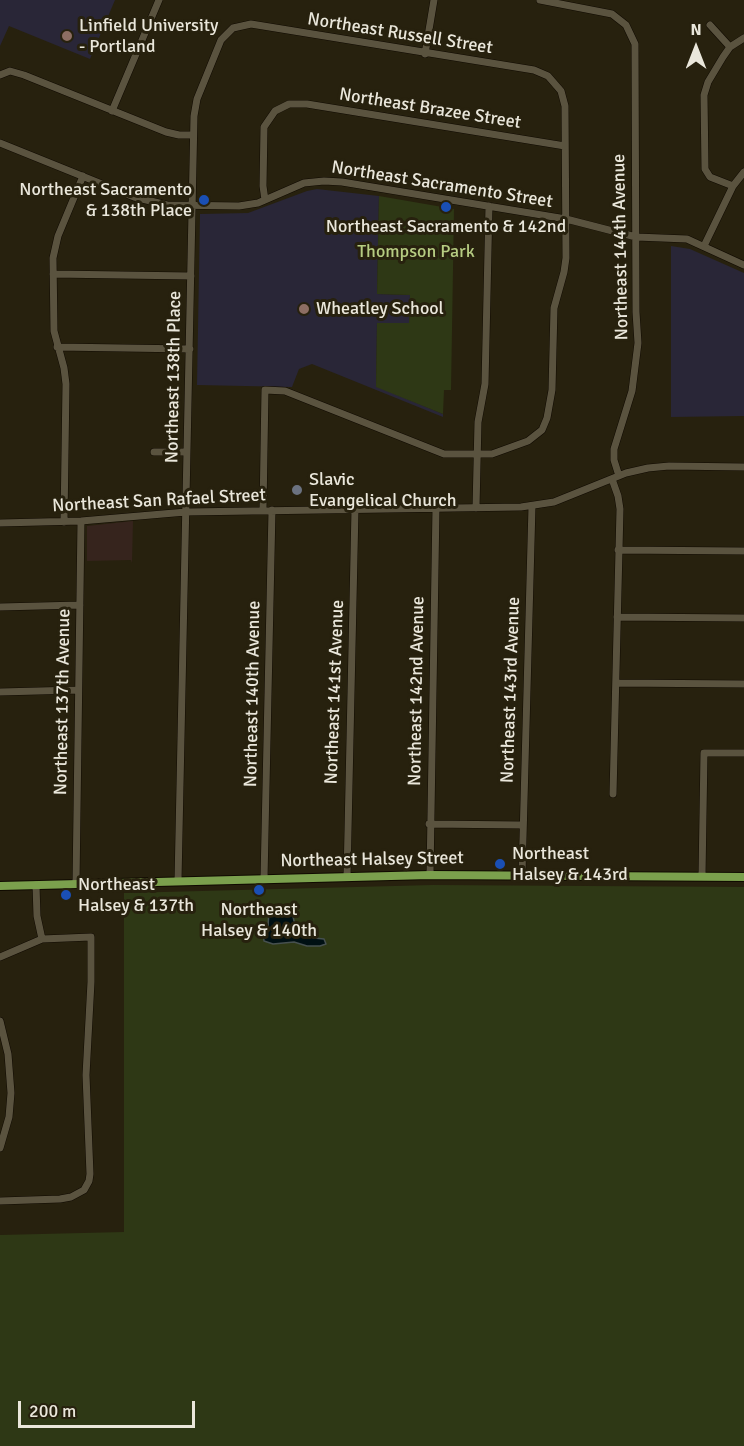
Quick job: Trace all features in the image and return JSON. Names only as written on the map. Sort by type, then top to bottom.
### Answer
[{"type":"main road","name":"Northeast Halsey Street","points":[[0,886],[430,875],[744,877]]},
{"type":"street","points":[[112,111],[159,0]]},
{"type":"street","points":[[425,54],[434,0]]},
{"type":"street","name":"Northeast 144th Avenue","points":[[540,0],[606,11],[619,18],[630,31],[634,44],[637,359],[630,398],[614,449],[615,478],[620,503],[613,794]]},
{"type":"street","name":"Northeast Russell Street","points":[[233,28],[251,24],[534,70],[548,76],[558,86],[565,106],[565,146]]},
{"type":"street","points":[[710,25],[730,46]]},
{"type":"street","name":"Northeast 138th Place","points":[[178,882],[193,135],[197,99],[221,40],[233,28]]},
{"type":"street","points":[[733,186],[710,177],[704,165],[705,89],[712,73],[730,46],[744,38]]},
{"type":"street","points":[[0,75],[10,71],[24,75],[166,132],[193,135]]},
{"type":"street","name":"Northeast Brazee Street","points":[[265,200],[262,186],[264,127],[275,111],[289,104],[307,104],[565,146]]},
{"type":"street","name":"Northeast Sacramento Street","points":[[0,143],[146,201],[167,205],[239,206],[265,200],[304,183],[324,181],[566,219],[636,237],[687,239],[744,265]]},
{"type":"street","points":[[263,510],[265,390],[285,391],[438,452],[492,454],[534,437],[546,424],[551,398],[554,308],[566,265],[565,146]]},
{"type":"street","points":[[704,246],[733,186],[744,172]]},
{"type":"street","points":[[64,522],[66,384],[54,331],[53,274],[56,243],[83,176]]},
{"type":"street","points":[[476,508],[477,422],[485,384],[489,206]]},
{"type":"street","points":[[53,274],[191,276]]},
{"type":"street","points":[[57,347],[190,349]]},
{"type":"street","points":[[154,452],[187,452]]},
{"type":"street","name":"Northeast San Rafael Street","points":[[0,523],[81,521],[186,512],[532,506],[562,499],[641,470],[662,466],[744,467]]},
{"type":"street","name":"Northeast 143rd Avenue","points":[[522,875],[532,506]]},
{"type":"street","name":"Northeast 142nd Avenue","points":[[430,875],[435,507]]},
{"type":"street","name":"Northeast 141st Avenue","points":[[346,877],[355,509]]},
{"type":"street","name":"Northeast 140th Avenue","points":[[264,879],[272,510]]},
{"type":"street","name":"Northeast 137th Avenue","points":[[76,884],[81,521]]},
{"type":"street","points":[[618,550],[744,551]]},
{"type":"street","points":[[0,607],[80,605]]},
{"type":"street","points":[[617,617],[744,618]]},
{"type":"street","points":[[616,683],[744,684]]},
{"type":"street","points":[[0,692],[77,690]]},
{"type":"street","points":[[702,876],[704,753],[744,753]]},
{"type":"street","points":[[429,824],[522,825]]},
{"type":"street","points":[[36,885],[37,916],[42,939]]},
{"type":"street","points":[[0,1201],[71,1197],[84,1191],[89,1181],[86,1075],[92,937],[42,939],[1,954]]},
{"type":"street","points":[[0,1021],[8,1054],[11,1093],[9,1117],[0,1148]]},
{"type":"shaded area","name":"Linfield University - Portland","points":[[0,0],[115,0],[90,59],[9,26],[0,46]]},
{"type":"shaded area","name":"Wheatley School","points":[[317,189],[379,196],[377,294],[410,295],[409,323],[377,323],[376,386],[443,414],[443,417],[312,364],[299,369],[292,387],[197,385],[200,214],[248,213]]},
{"type":"shaded area","points":[[671,246],[690,249],[744,273],[744,416],[671,417]]},
{"type":"shaded area","points":[[133,521],[132,563],[131,560],[87,561],[87,526]]},
{"type":"shaded area","points":[[292,907],[297,909],[293,916],[294,921],[306,935],[324,939],[326,944],[307,946],[294,942],[273,944],[264,941],[263,932],[268,927],[269,910],[273,908],[283,910]]},
{"type":"green space","name":"Thompson Park","points":[[379,196],[454,209],[451,390],[444,390],[443,414],[376,387],[377,323],[409,323],[410,295],[377,294]]},
{"type":"green space","points":[[433,885],[744,887],[744,1446],[0,1446],[0,1235],[124,1232],[124,893]]},
{"type":"place","name":"Linfield University - Portland","points":[[67,36]]},
{"type":"place","name":"Northeast Sacramento & 138th Place","points":[[204,200]]},
{"type":"place","name":"Northeast Sacramento & 142nd","points":[[446,207]]},
{"type":"place","name":"Wheatley School","points":[[304,309]]},
{"type":"place","name":"Slavic Evangelical Church","points":[[297,490]]},
{"type":"place","name":"Northeast Halsey & 143rd","points":[[500,864]]},
{"type":"place","name":"Northeast Halsey & 140th","points":[[259,890]]},
{"type":"place","name":"Northeast Halsey & 137th","points":[[66,895]]}]
